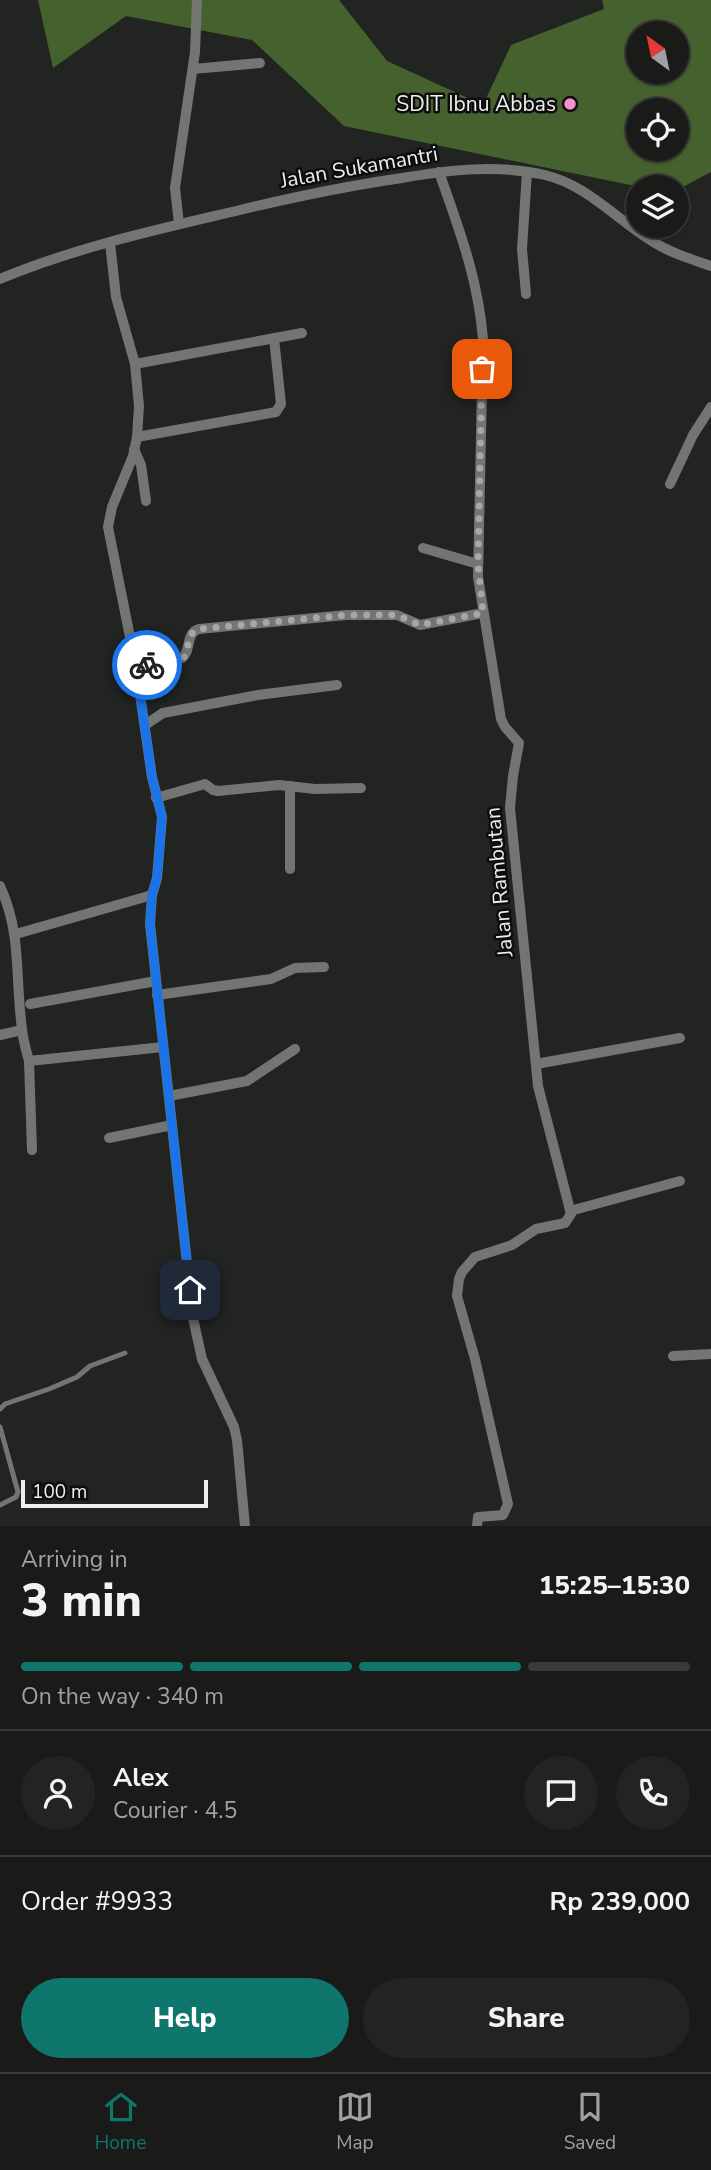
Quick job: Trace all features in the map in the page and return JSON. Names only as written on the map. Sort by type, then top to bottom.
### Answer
[{"type":"street","points":[[179,223],[175,188],[195,52],[197,0]]},
{"type":"street","points":[[192,69],[260,63]]},
{"type":"street","name":"Jalan Sukamantri","points":[[0,279],[179,223],[336,188],[439,172],[491,169],[543,174],[576,186],[653,242],[711,266]]},
{"type":"street","name":"Jalan Rambutan","points":[[439,172],[468,256],[481,314],[483,339],[478,564],[500,719],[519,743],[510,791],[510,808],[536,1064],[541,1102],[570,1211]]},
{"type":"street","points":[[526,294],[522,249],[527,172]]},
{"type":"street","points":[[110,243],[116,297],[135,364],[139,406],[134,449],[112,507],[108,527],[136,667],[162,824],[150,924],[157,995],[193,1318],[202,1359],[234,1427],[245,1526]]},
{"type":"street","points":[[135,364],[302,333]]},
{"type":"street","points":[[137,437],[276,412],[281,404],[274,338]]},
{"type":"street","points":[[670,484],[693,435],[711,407]]},
{"type":"street","points":[[134,449],[142,473],[146,501]]},
{"type":"street","points":[[423,548],[478,564]]},
{"type":"street","points":[[136,667],[182,658],[186,655],[190,635],[199,629],[346,615],[397,615],[420,625],[483,613]]},
{"type":"street","points":[[145,725],[163,713],[258,695],[337,685]]},
{"type":"street","points":[[156,798],[205,784],[218,791],[290,786],[315,789],[361,788]]},
{"type":"street","points":[[290,786],[290,869]]},
{"type":"street","points":[[0,886],[16,934],[22,1030],[29,1061],[32,1150]]},
{"type":"street","points":[[16,934],[152,895]]},
{"type":"street","points":[[157,995],[271,979],[295,968],[324,967]]},
{"type":"street","points":[[30,1004],[156,981]]},
{"type":"street","points":[[0,1035],[22,1030]]},
{"type":"street","points":[[536,1064],[680,1038]]},
{"type":"street","points":[[29,1061],[163,1047]]},
{"type":"street","points":[[169,1096],[247,1080],[295,1049]]},
{"type":"street","points":[[108,1138],[172,1125]]},
{"type":"street","points":[[477,1526],[478,1517],[503,1515],[508,1504],[475,1359],[457,1296],[462,1272],[475,1257],[512,1245],[536,1229],[565,1223],[570,1218],[570,1211],[680,1181]]},
{"type":"street","points":[[673,1356],[711,1354]]},
{"type":"lane","points":[[0,1409],[5,1404],[49,1389],[77,1377],[90,1366],[125,1353]]},
{"type":"lane","points":[[0,1427],[18,1492],[16,1497],[0,1505]]},
{"type":"green space","points":[[38,0],[339,0],[387,61],[483,105],[511,45],[604,9],[602,0],[711,0],[711,172],[689,184],[689,175],[626,175],[626,184],[344,126],[252,40],[126,16],[53,68]]},
{"type":"way so far","points":[[147,665],[184,657],[190,635],[199,629],[346,615],[397,615],[420,625],[483,613],[478,564],[482,369]]},
{"type":"place","name":"SDIT Ibnu Abbas","points":[[570,104]]},
{"type":"route","points":[[147,665],[136,667],[152,777],[162,817],[150,924],[190,1290]]}]
